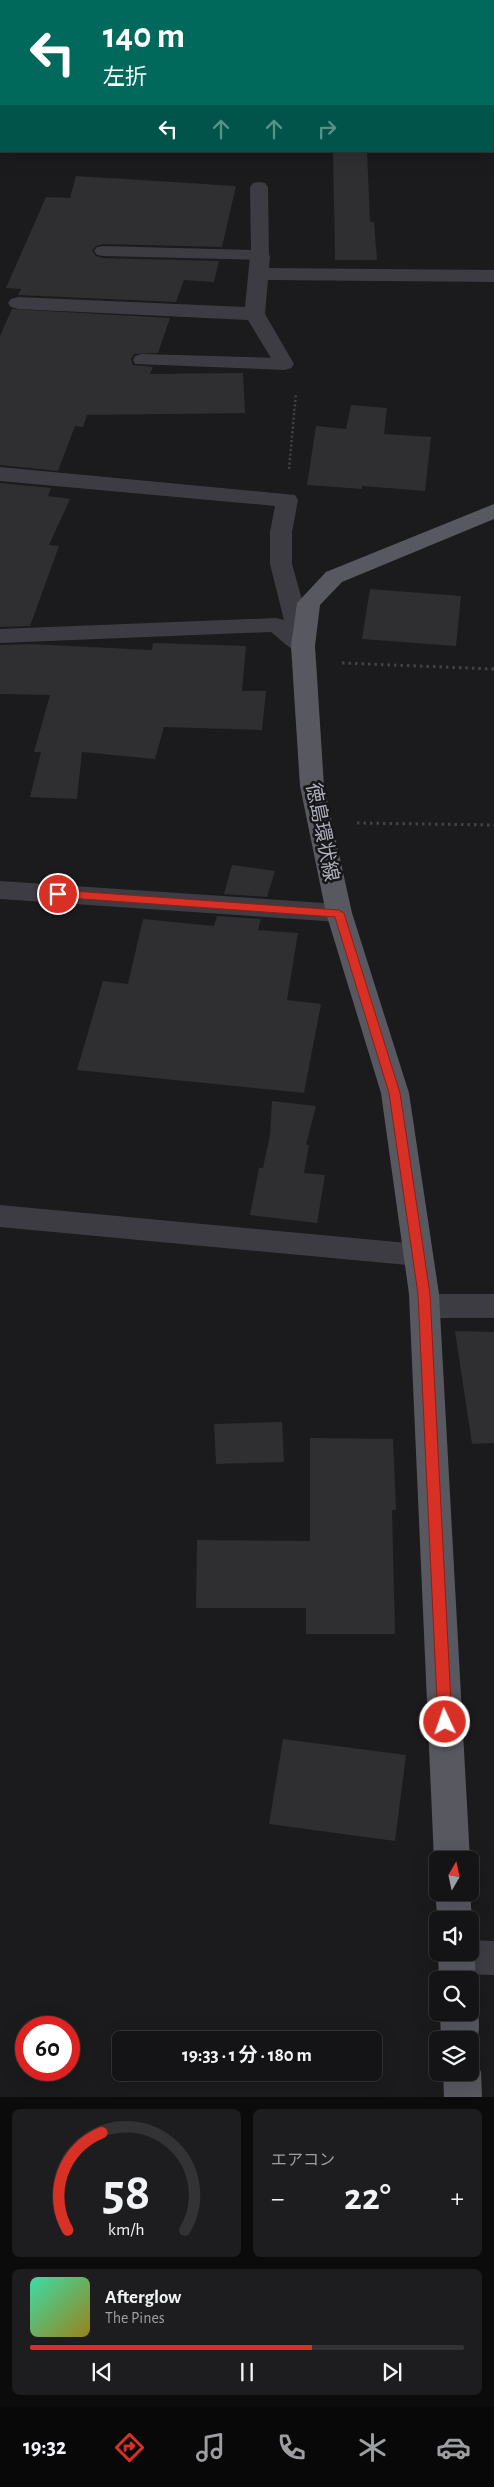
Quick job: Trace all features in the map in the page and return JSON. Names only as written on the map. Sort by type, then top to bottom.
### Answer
[{"type":"main road","name":"徳島環状線","points":[[452,1851],[425,1306],[395,1093],[339,913],[312,786],[303,654],[309,603],[334,577],[494,511]]},
{"type":"main road","points":[[462,2081],[463,2097]]},
{"type":"street","points":[[284,364],[255,314],[259,265],[494,276]]},
{"type":"street","points":[[18,303],[255,314]]},
{"type":"street","points":[[0,474],[287,500],[281,532],[281,564],[303,654]]},
{"type":"street","points":[[0,636],[276,625],[303,654]]},
{"type":"street","points":[[0,890],[339,913]]},
{"type":"street","points":[[0,1216],[418,1255]]},
{"type":"street","points":[[425,1306],[494,1306]]},
{"type":"street","points":[[457,1963],[494,1958]]},
{"type":"lane","points":[[103,250],[259,265],[259,187]]},
{"type":"lane","points":[[142,360],[284,364]]},
{"type":"path","points":[[284,364],[297,387],[287,500]]},
{"type":"path","points":[[303,654],[494,669]]},
{"type":"path","points":[[320,822],[494,825]]},
{"type":"building","points":[[333,152],[367,152],[370,222],[374,222],[377,260],[335,260]]},
{"type":"building","points":[[76,176],[236,186],[222,247],[103,244],[96,246],[92,251],[96,256],[103,258],[219,261],[214,282],[184,280],[176,302],[18,295],[21,289],[6,288],[46,197],[70,198]]},
{"type":"building","points":[[12,309],[170,318],[158,353],[134,354],[131,359],[133,365],[153,367],[150,374],[243,373],[245,413],[87,415],[83,427],[75,426],[58,471],[0,465],[0,336]]},
{"type":"building","points":[[351,405],[387,408],[384,434],[431,437],[425,491],[362,486],[362,489],[307,485],[316,426],[346,429]]},
{"type":"building","points":[[0,483],[51,488],[48,496],[70,499],[49,545],[59,546],[30,626],[0,627]]},
{"type":"building","points":[[370,589],[461,596],[456,646],[362,639]]},
{"type":"building","points":[[153,643],[246,646],[242,691],[266,691],[262,730],[164,727],[155,759],[82,752],[77,799],[30,797],[41,752],[34,752],[50,695],[0,694],[0,645],[30,644],[152,650]]},
{"type":"building","points":[[232,865],[275,871],[267,897],[224,894]]},
{"type":"building","points":[[217,916],[261,919],[258,930],[298,933],[287,1000],[321,1004],[304,1093],[77,1070],[103,981],[128,984],[143,919],[214,926]]},
{"type":"building","points":[[272,1101],[316,1106],[306,1145],[309,1145],[304,1173],[325,1175],[317,1223],[250,1215],[259,1168],[263,1168],[270,1135]]},
{"type":"building","points":[[455,1331],[494,1332],[494,1443],[472,1444]]},
{"type":"building","points":[[282,1422],[284,1462],[216,1464],[214,1424]]},
{"type":"building","points":[[310,1438],[393,1439],[396,1510],[392,1510],[395,1634],[306,1634],[306,1608],[196,1608],[197,1540],[310,1541]]},
{"type":"building","points":[[283,1739],[406,1755],[395,1841],[269,1824]]},
{"type":"route","points":[[58,894],[339,913],[395,1093],[424,1294],[445,1722]]}]
